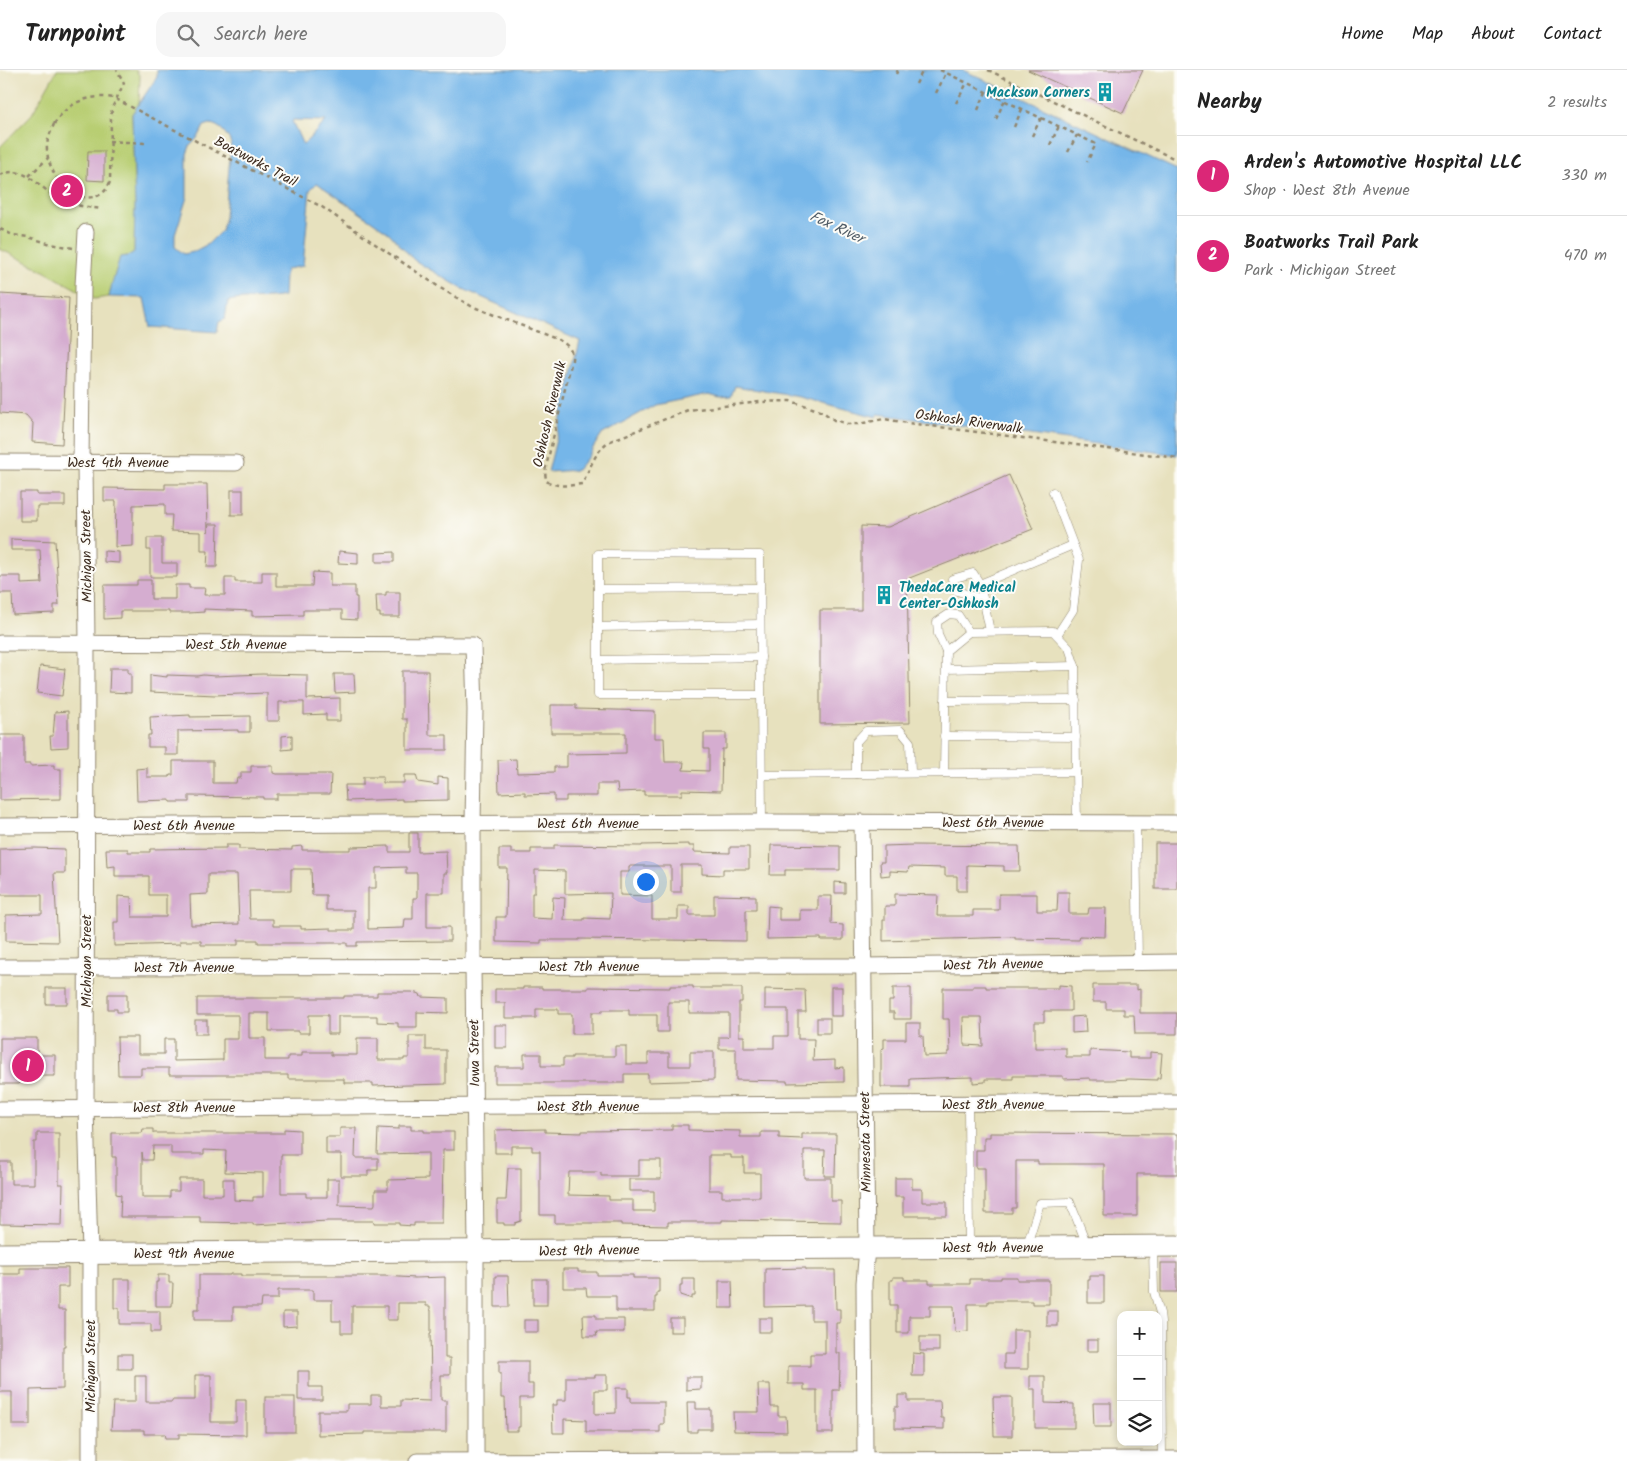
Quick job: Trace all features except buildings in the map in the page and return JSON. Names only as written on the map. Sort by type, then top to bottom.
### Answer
[{"type":"main road","name":"West 9th Avenue","points":[[0,1254],[1177,1246]]},
{"type":"street","name":"Michigan Street","points":[[86,232],[83,286],[83,461],[87,643],[86,1108],[90,1253],[90,1461]]},
{"type":"street","name":"West 4th Avenue","points":[[0,462],[236,462]]},
{"type":"street","name":"West 5th Avenue","points":[[0,643],[472,645]]},
{"type":"street","name":"Iowa Street","points":[[472,645],[475,710],[472,966],[476,1251],[476,1461]]},
{"type":"street","name":"West 6th Avenue","points":[[0,826],[762,822],[1177,823]]},
{"type":"street","name":"Minnesota Street","points":[[862,822],[867,1248],[864,1283],[865,1461]]},
{"type":"street","name":"West 7th Avenue","points":[[0,967],[864,966],[1177,962]]},
{"type":"street","name":"West 8th Avenue","points":[[0,1109],[1177,1102]]},
{"type":"street","points":[[417,1461],[1177,1459]]},
{"type":"lane","points":[[1053,492],[1079,560],[1073,610],[1057,635]]},
{"type":"lane","points":[[980,584],[1073,545]]},
{"type":"lane","points":[[761,695],[598,695],[598,554],[760,555],[762,822]]},
{"type":"lane","points":[[983,599],[957,591],[952,579],[973,573],[980,584],[990,631]]},
{"type":"lane","points":[[598,589],[760,588]]},
{"type":"lane","points":[[944,773],[946,651],[938,634],[937,622],[949,614],[958,615],[969,632]]},
{"type":"lane","points":[[598,627],[760,624]]},
{"type":"lane","points":[[946,651],[969,632],[990,631],[1053,631],[1069,648],[1076,666],[1077,822]]},
{"type":"lane","points":[[598,660],[761,657]]},
{"type":"lane","points":[[946,669],[1076,666]]},
{"type":"lane","points":[[945,701],[1076,700]]},
{"type":"lane","points":[[856,774],[856,742],[866,731],[900,730],[910,742],[911,773]]},
{"type":"lane","points":[[944,736],[1076,737]]},
{"type":"lane","points":[[762,775],[1076,772]]},
{"type":"lane","points":[[1136,823],[1138,963]]},
{"type":"lane","points":[[968,1104],[969,1248]]},
{"type":"lane","points":[[1027,1247],[1040,1203],[1070,1202],[1088,1247]]},
{"type":"lane","points":[[1153,1246],[1154,1292],[1161,1323],[1162,1459]]},
{"type":"path","points":[[29,176],[48,158],[54,173],[64,186],[79,195],[94,197],[102,194],[107,189],[110,182],[109,141],[112,108],[124,82],[117,70]]},
{"type":"path","points":[[896,74],[898,70]]},
{"type":"path","points":[[916,84],[923,70]]},
{"type":"path","points":[[940,70],[1096,144],[1087,162]]},
{"type":"path","points":[[988,70],[1177,160]]},
{"type":"path","points":[[936,93],[946,73]]},
{"type":"path","points":[[996,119],[1013,82]]},
{"type":"path","points":[[956,103],[967,83]]},
{"type":"path","points":[[978,110],[986,92]]},
{"type":"path","name":"Boatworks Trail","points":[[48,158],[47,145],[54,124],[65,110],[81,100],[97,96],[114,98],[322,207],[381,248]]},
{"type":"path","points":[[1014,127],[1022,109]]},
{"type":"path","points":[[1032,136],[1041,118]]},
{"type":"path","points":[[1050,145],[1059,126]]},
{"type":"path","points":[[1068,152],[1077,135]]},
{"type":"path","points":[[109,141],[144,143]]},
{"type":"path","points":[[0,176],[10,172],[29,176],[61,200],[102,209]]},
{"type":"path","points":[[0,229],[13,235],[85,250]]},
{"type":"path","name":"Oshkosh Riverwalk","points":[[381,248],[471,306],[559,340],[570,348],[573,354],[572,360],[545,471],[546,480],[552,484],[567,486],[582,484],[601,447],[608,442],[679,413],[712,406],[760,402],[790,402],[807,406],[823,412],[834,420],[848,424],[884,419],[1177,458]]},
{"type":"green space","points":[[57,70],[136,70],[140,77],[139,103],[132,114],[135,206],[134,252],[128,256],[120,257],[109,297],[94,299],[0,249],[0,147],[32,114]]},
{"type":"water","name":"Fox River","points":[[157,70],[963,70],[1177,170],[1177,455],[878,414],[877,417],[800,397],[735,386],[731,396],[720,397],[709,394],[655,405],[601,435],[577,470],[548,472],[580,341],[461,288],[414,260],[389,233],[317,183],[310,190],[303,266],[287,269],[284,296],[228,301],[225,319],[219,322],[217,332],[150,327],[144,298],[109,297],[120,257],[128,256],[134,252],[135,206],[132,114],[157,77]],"holes":[[[293,120],[326,121],[303,145]],[[210,124],[223,130],[231,143],[225,217],[222,230],[208,244],[193,252],[184,254],[175,247],[175,235],[187,197],[187,154],[190,146],[199,136],[204,126]]]},
{"type":"place","name":"Mackson Corners","points":[[1105,92]]},
{"type":"place","name":"Boatworks Trail Park","points":[[67,191]]},
{"type":"place","name":"ThedaCare Medical Center-Oshkosh","points":[[884,595]]},
{"type":"place","name":"Arden's Automotive Hospital LLC","points":[[28,1066]]}]
